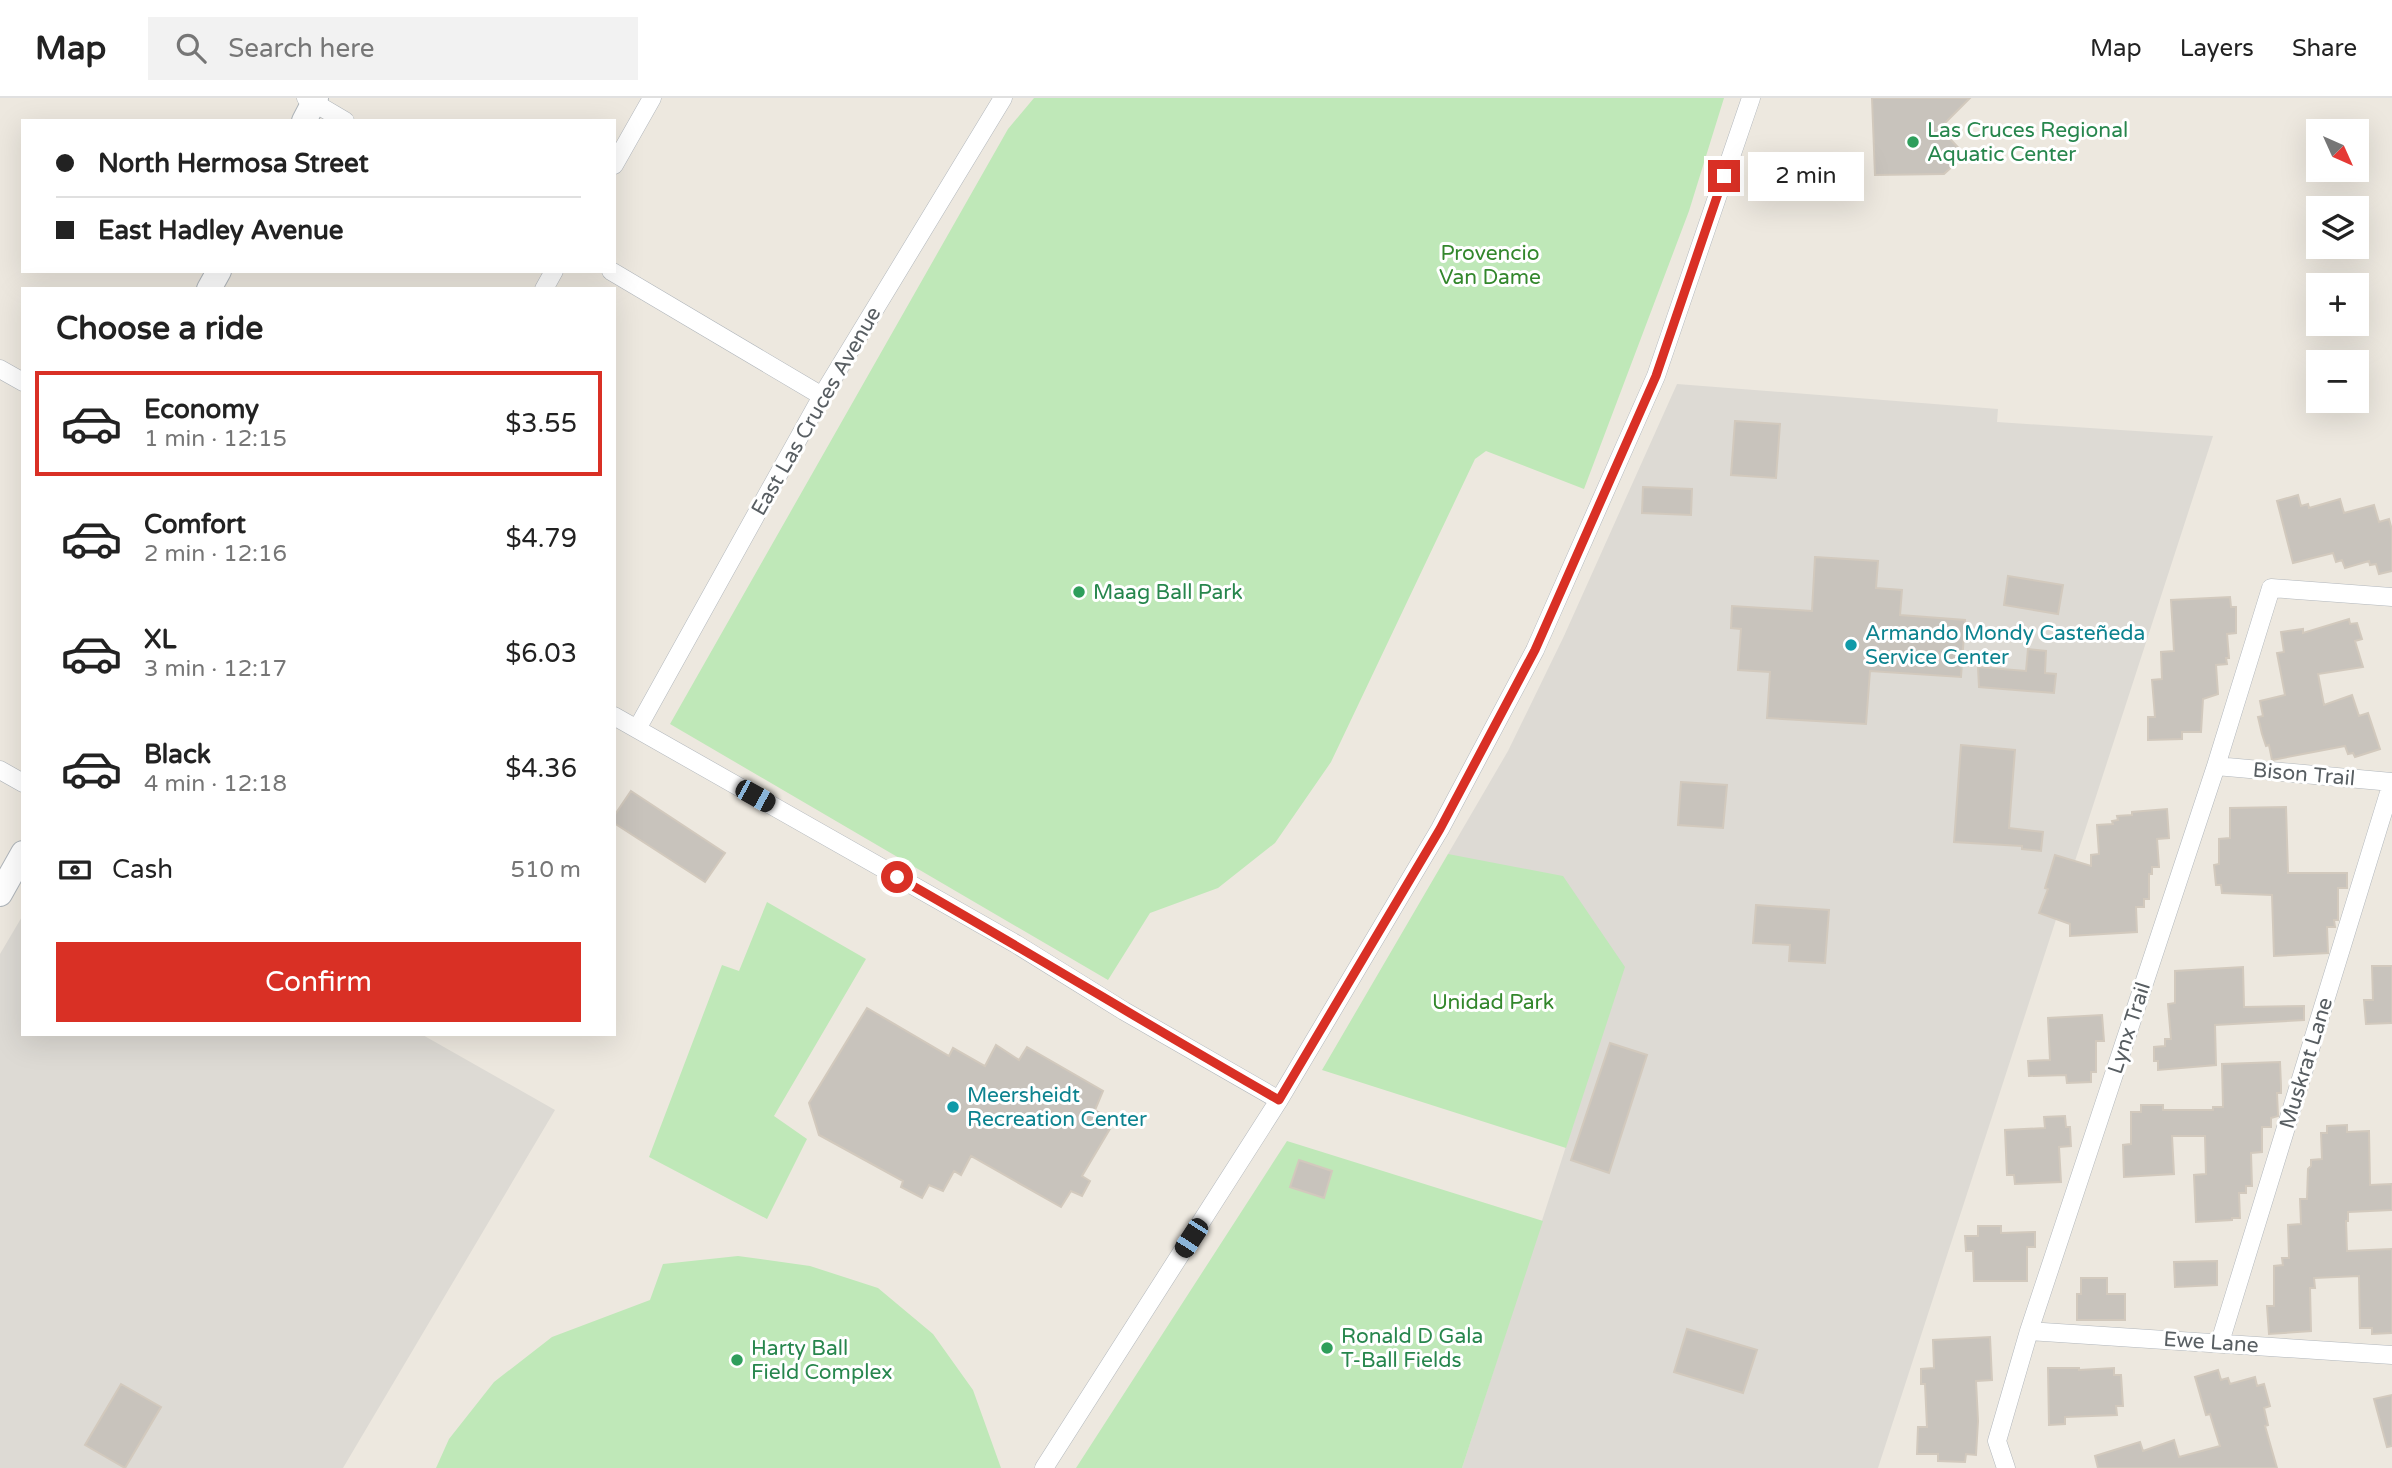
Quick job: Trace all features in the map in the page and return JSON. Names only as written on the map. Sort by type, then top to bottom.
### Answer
[{"type":"street","points":[[616,161],[652,98]]},
{"type":"street","name":"East Las Cruces Avenue","points":[[637,729],[822,396],[1003,98]]},
{"type":"street","points":[[1044,1468],[1279,1100],[1440,829],[1535,650],[1656,376],[1751,98]]},
{"type":"street","points":[[310,105],[341,119]]},
{"type":"street","points":[[614,273],[822,396]]},
{"type":"street","points":[[0,369],[21,381]]},
{"type":"street","name":"Lynx Trail","points":[[2006,1468],[1997,1441],[2029,1331],[2216,766],[2271,589],[2392,597]]},
{"type":"street","points":[[616,717],[1016,944],[1124,1011],[1279,1100]]},
{"type":"street","name":"Bison Trail","points":[[2216,766],[2392,782]]},
{"type":"street","points":[[0,770],[21,782]]},
{"type":"street","name":"Muskrat Lane","points":[[2220,1342],[2392,782]]},
{"type":"street","points":[[0,894],[21,857]]},
{"type":"street","name":"Ewe Lane","points":[[2029,1331],[2392,1355]]},
{"type":"shaded area","points":[[1677,384],[1998,409],[1997,422],[2213,436],[1878,1468],[1462,1468],[1624,967],[1448,854],[1508,751],[1564,636]]},
{"type":"shaded area","points":[[21,918],[21,1036],[425,1036],[555,1110],[343,1468],[0,1468],[0,954]]},
{"type":"green space","name":"Maag Ball Park","points":[[1034,98],[1724,98],[1689,211],[1584,489],[1486,451],[1475,459],[1331,762],[1275,843],[1218,888],[1150,913],[1108,980],[670,724],[1008,129]]},
{"type":"green space","name":"Unidad Park","points":[[1448,854],[1563,876],[1625,967],[1566,1148],[1322,1070]]},
{"type":"green space","points":[[767,902],[866,959],[774,1116],[807,1139],[767,1219],[649,1157],[722,965],[739,971]]},
{"type":"green space","name":"Ronald D Gala T-Ball Fields","points":[[1287,1141],[1543,1221],[1462,1468],[1076,1468]]},
{"type":"green space","name":"Harty Ball Field Complex","points":[[738,1256],[810,1266],[878,1288],[933,1334],[973,1390],[1001,1468],[436,1468],[449,1439],[494,1382],[552,1337],[650,1300],[663,1264]]},
{"type":"building","name":"Las Cruces Regional Aquatic Center","points":[[1872,98],[1970,98],[1940,128],[1965,155],[1944,174],[1875,175]]},
{"type":"building","points":[[1735,421],[1780,424],[1776,478],[1731,475]]},
{"type":"building","points":[[1643,487],[1692,489],[1691,515],[1642,513]]},
{"type":"building","points":[[2298,495],[2301,506],[2308,504],[2309,508],[2340,499],[2344,513],[2374,505],[2379,522],[2389,519],[2392,530],[2392,571],[2379,574],[2376,564],[2370,565],[2369,561],[2345,568],[2342,560],[2336,562],[2333,553],[2293,563],[2277,501]]},
{"type":"building","name":"Armando Mondy Casteñeda Service Center","points":[[1815,557],[1878,561],[1876,588],[1902,590],[1900,615],[1965,620],[1961,677],[1870,671],[1866,724],[1767,718],[1770,672],[1738,670],[1741,629],[1731,628],[1732,606],[1812,611]]},
{"type":"building","points":[[2008,576],[2063,585],[2058,614],[2004,605]]},
{"type":"building","points":[[2230,597],[2231,607],[2236,607],[2236,633],[2227,634],[2227,664],[2216,665],[2218,694],[2203,699],[2201,732],[2182,732],[2182,739],[2148,740],[2148,717],[2155,717],[2152,680],[2162,679],[2161,652],[2174,651],[2171,600]]},
{"type":"building","points":[[2349,619],[2350,624],[2357,623],[2362,639],[2355,641],[2363,667],[2318,674],[2324,705],[2352,695],[2359,716],[2368,713],[2380,749],[2355,757],[2353,753],[2348,754],[2345,746],[2272,760],[2258,717],[2263,716],[2260,701],[2285,695],[2277,653],[2284,652],[2281,632],[2303,629],[2303,633]]},
{"type":"building","points":[[2028,649],[2046,651],[2045,673],[2056,674],[2054,693],[1979,687],[1978,667],[2026,671]]},
{"type":"building","points":[[1961,745],[2015,750],[2009,828],[2043,832],[2041,851],[2022,849],[2022,846],[1954,842]]},
{"type":"building","points":[[1681,782],[1727,785],[1723,828],[1678,825]]},
{"type":"building","points":[[631,791],[725,853],[705,882],[616,824],[616,813]]},
{"type":"building","points":[[2286,807],[2288,873],[2347,873],[2347,888],[2338,888],[2338,920],[2334,920],[2335,927],[2327,927],[2328,953],[2274,956],[2272,895],[2222,893],[2221,885],[2216,885],[2214,865],[2219,864],[2219,839],[2230,838],[2230,808]]},
{"type":"building","points":[[2167,809],[2169,838],[2157,839],[2159,867],[2152,867],[2152,874],[2149,874],[2149,899],[2144,899],[2144,907],[2136,907],[2137,932],[2070,936],[2070,924],[2039,913],[2048,889],[2045,888],[2055,855],[2091,866],[2091,855],[2099,854],[2097,825],[2113,824],[2112,821],[2118,820],[2117,816],[2132,815],[2132,812]]},
{"type":"building","points":[[1756,905],[1829,910],[1825,963],[1789,961],[1790,945],[1753,943]]},
{"type":"building","points":[[2372,966],[2392,966],[2392,1023],[2366,1024],[2364,1000],[2373,1000]]},
{"type":"building","points":[[2243,967],[2244,1007],[2304,1006],[2304,1020],[2215,1025],[2216,1065],[2158,1070],[2158,1061],[2154,1061],[2154,1047],[2165,1046],[2165,1039],[2171,1039],[2168,1004],[2175,1003],[2175,971]]},
{"type":"building","name":"Meersheidt Recreation Center","points":[[867,1008],[949,1056],[953,1048],[985,1066],[996,1045],[1019,1060],[1027,1047],[1103,1091],[1095,1110],[1114,1122],[1082,1176],[1090,1181],[1082,1196],[1071,1191],[1061,1207],[971,1156],[961,1175],[954,1171],[943,1191],[929,1185],[922,1198],[901,1187],[903,1181],[819,1135],[809,1103]]},
{"type":"building","points":[[2102,1015],[2104,1041],[2096,1041],[2096,1072],[2091,1072],[2091,1082],[2067,1083],[2066,1075],[2029,1076],[2028,1061],[2050,1060],[2048,1018]]},
{"type":"building","points":[[1610,1043],[1647,1055],[1609,1173],[1571,1160]]},
{"type":"building","points":[[2280,1062],[2281,1093],[2277,1093],[2278,1116],[2271,1118],[2271,1127],[2262,1127],[2262,1152],[2251,1153],[2252,1186],[2246,1186],[2246,1193],[2239,1193],[2240,1218],[2196,1222],[2194,1175],[2206,1174],[2205,1136],[2172,1136],[2174,1174],[2124,1177],[2123,1145],[2131,1144],[2131,1112],[2141,1112],[2141,1105],[2163,1105],[2163,1110],[2213,1110],[2213,1107],[2223,1107],[2222,1064]]},
{"type":"building","points":[[2065,1116],[2066,1127],[2070,1127],[2071,1146],[2059,1147],[2061,1182],[2015,1184],[2014,1175],[2007,1175],[2005,1130],[2045,1128],[2044,1117]]},
{"type":"building","points":[[2347,1125],[2347,1132],[2369,1131],[2370,1185],[2392,1184],[2392,1210],[2348,1212],[2346,1221],[2347,1251],[2392,1249],[2392,1333],[2372,1334],[2372,1328],[2360,1328],[2359,1276],[2314,1278],[2315,1288],[2310,1288],[2311,1331],[2269,1334],[2267,1306],[2274,1306],[2274,1266],[2283,1265],[2282,1258],[2289,1258],[2288,1225],[2301,1224],[2300,1199],[2307,1199],[2308,1169],[2311,1160],[2322,1159],[2321,1133],[2327,1133],[2327,1126]]},
{"type":"building","points":[[1299,1160],[1332,1171],[1324,1198],[1290,1187]]},
{"type":"building","points":[[1978,1226],[2001,1226],[2001,1233],[2035,1232],[2035,1247],[2027,1247],[2027,1281],[1974,1281],[1973,1251],[1966,1251],[1965,1236],[1978,1236]]},
{"type":"building","points":[[2217,1261],[2217,1285],[2175,1287],[2174,1262]]},
{"type":"building","points":[[2081,1278],[2107,1278],[2107,1294],[2125,1294],[2125,1320],[2077,1320],[2077,1294],[2081,1294]]},
{"type":"building","points":[[1687,1329],[1757,1350],[1743,1393],[1674,1372]]},
{"type":"building","points":[[1990,1337],[1992,1380],[1976,1381],[1976,1455],[1966,1454],[1965,1462],[1938,1461],[1938,1454],[1917,1454],[1918,1427],[1927,1427],[1925,1384],[1921,1384],[1921,1369],[1934,1368],[1933,1340]]},
{"type":"building","points":[[2048,1368],[2114,1368],[2114,1375],[2121,1375],[2123,1406],[2116,1406],[2117,1415],[2065,1417],[2065,1424],[2049,1425]]},
{"type":"building","points":[[2218,1370],[2221,1380],[2228,1378],[2230,1384],[2255,1377],[2257,1386],[2264,1384],[2270,1406],[2264,1408],[2268,1425],[2265,1426],[2277,1468],[2098,1468],[2095,1456],[2140,1442],[2143,1451],[2174,1440],[2179,1457],[2220,1446],[2210,1414],[2206,1415],[2195,1377]]},
{"type":"building","points":[[121,1384],[161,1407],[125,1468],[85,1445]]},
{"type":"building","points":[[2392,1395],[2392,1446],[2387,1447],[2374,1399]]},
{"type":"place","name":"Las Cruces Regional Aquatic Center","points":[[1913,142]]},
{"type":"place","name":"Maag Ball Park","points":[[1079,592]]},
{"type":"place","name":"Armando Mondy Casteñeda Service Center","points":[[1851,645]]},
{"type":"place","name":"Meersheidt Recreation Center","points":[[953,1107]]},
{"type":"place","name":"Ronald D Gala T-Ball Fields","points":[[1327,1348]]},
{"type":"place","name":"Harty Ball Field Complex","points":[[737,1360]]},
{"type":"route","points":[[897,877],[1016,944],[1124,1011],[1279,1100],[1440,829],[1535,650],[1656,376],[1724,176]]},
{"type":"park label","name":"Provencio Van Dame","points":[[1490,265]]}]
